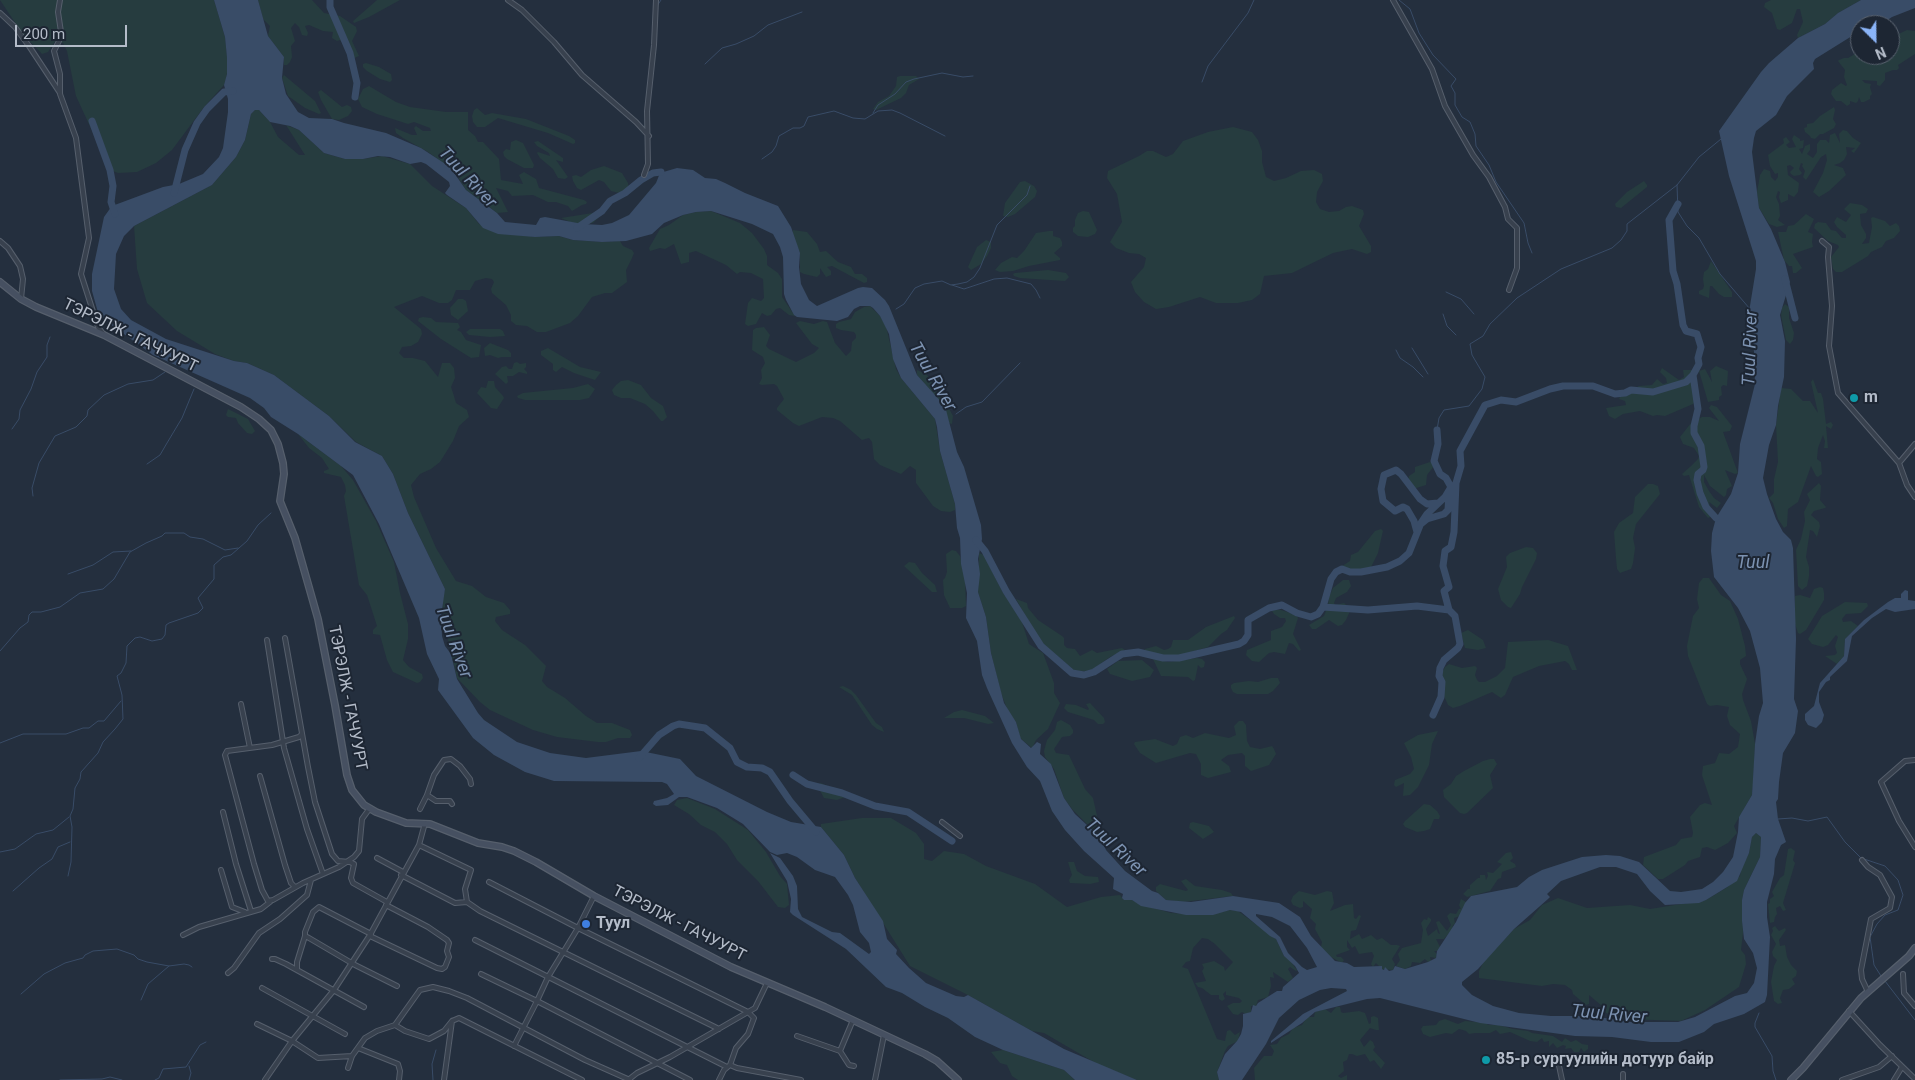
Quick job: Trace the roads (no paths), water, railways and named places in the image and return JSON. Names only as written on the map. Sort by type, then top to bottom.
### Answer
[{"type":"main road","name":"ТЭРЭЛЖ - ГАЧУУРТ","points":[[0,282],[21,299],[36,307],[104,335],[241,407],[266,425],[274,435],[281,451],[283,463],[280,501],[295,538],[318,619],[348,779],[354,793],[370,808],[408,823],[425,823],[478,843],[514,851],[669,936],[767,983],[854,1020],[931,1057],[958,1080]]},
{"type":"main road","points":[[1791,1080],[1849,1011],[1914,952]]},
{"type":"street","points":[[60,0],[58,12],[61,32],[54,52],[60,74],[60,94]]},
{"type":"street","points":[[508,0],[522,10],[554,42],[582,75],[636,122],[649,136]]},
{"type":"street","points":[[644,174],[648,164],[649,136],[647,111],[654,45],[656,0]]},
{"type":"street","points":[[1393,0],[1432,68],[1445,106],[1473,155],[1489,178],[1505,207],[1508,219],[1516,228],[1517,268],[1515,278],[1509,290]]},
{"type":"street","points":[[0,13],[10,22],[29,46],[60,94],[76,138],[80,183],[87,213],[88,247],[81,274],[98,327],[104,335]]},
{"type":"street","points":[[0,241],[8,248],[20,266],[22,279],[21,299]]},
{"type":"street","points":[[1822,241],[1829,247],[1828,257],[1832,306],[1829,346],[1838,393],[1898,462],[1907,485],[1915,497]]},
{"type":"street","points":[[1898,462],[1915,444]]},
{"type":"street","points":[[285,638],[315,802],[332,854],[338,861],[352,862],[354,866],[351,876],[353,883],[447,940],[449,957],[445,967],[442,969],[437,968],[319,907],[313,912],[304,932],[306,936],[297,962],[297,970]]},
{"type":"street","points":[[267,640],[283,742],[307,829],[323,874]]},
{"type":"street","points":[[241,704],[250,748]]},
{"type":"street","points":[[270,902],[265,898],[256,870],[225,755],[227,751],[283,742],[299,737],[302,734]]},
{"type":"street","points":[[420,809],[434,776],[444,760],[451,759],[465,771],[471,784]]},
{"type":"street","points":[[1915,760],[1905,762],[1881,782],[1899,821],[1915,846]]},
{"type":"street","points":[[260,776],[291,883],[296,887]]},
{"type":"street","points":[[427,795],[436,801],[450,801],[452,804]]},
{"type":"street","points":[[183,935],[199,927],[261,909],[296,887],[347,862],[359,851],[362,819],[370,808]]},
{"type":"street","points":[[223,812],[249,912]]},
{"type":"street","points":[[942,822],[960,836]]},
{"type":"street","points":[[265,1080],[292,1041],[334,990],[370,935],[402,873],[419,845],[425,823]]},
{"type":"street","points":[[419,845],[471,870],[465,889],[467,902]]},
{"type":"street","points":[[376,858],[455,902],[467,902],[480,911],[719,1029]]},
{"type":"street","points":[[1862,860],[1868,867],[1880,875],[1892,897],[1890,908],[1871,919],[1861,970],[1862,979],[1868,992]]},
{"type":"street","points":[[221,870],[232,908],[249,912]]},
{"type":"street","points":[[228,973],[234,968],[259,933],[280,919],[307,895],[311,880]]},
{"type":"street","points":[[489,882],[753,1016],[748,1034],[736,1048],[719,1080]]},
{"type":"street","points":[[514,1046],[548,977],[578,928],[594,896]]},
{"type":"street","points":[[306,936],[397,986]]},
{"type":"street","points":[[475,940],[686,1047],[701,1052],[728,1066],[801,1080]]},
{"type":"street","points":[[272,959],[280,960],[364,1007]]},
{"type":"street","points":[[481,974],[537,1001],[592,1031],[659,1062],[690,1080]]},
{"type":"street","points":[[1903,974],[1904,993],[1915,1006]]},
{"type":"street","points":[[348,1068],[352,1056],[365,1038],[376,1031],[395,1026],[420,990],[433,987],[467,998],[585,1060],[629,1080],[637,1073],[755,1008],[767,983]]},
{"type":"street","points":[[262,988],[345,1034]]},
{"type":"street","points":[[1849,1011],[1915,1079]]},
{"type":"street","points":[[395,1026],[429,1039],[444,1031],[452,1021],[459,1018],[582,1080]]},
{"type":"street","points":[[840,1052],[854,1020]]},
{"type":"street","points":[[444,1080],[452,1021]]},
{"type":"street","points":[[257,1024],[292,1041],[318,1058],[352,1056]]},
{"type":"street","points":[[874,1080],[884,1035]]},
{"type":"street","points":[[797,1036],[840,1052],[849,1065],[854,1066]]},
{"type":"street","points":[[358,1048],[398,1064],[400,1071],[399,1080]]},
{"type":"street","points":[[1842,1080],[1879,1067],[1892,1056]]},
{"type":"street","points":[[1558,1061],[1562,1080]]},
{"type":"street","points":[[1894,1080],[1902,1067]]},
{"type":"street","points":[[1623,1074],[1623,1080]]},
{"type":"water","name":"Tuul","points":[[214,0],[258,0],[268,36],[284,57],[282,78],[286,94],[298,112],[309,118],[332,119],[386,133],[421,148],[450,167],[466,190],[497,213],[505,222],[536,225],[540,218],[545,217],[583,224],[602,225],[612,223],[629,215],[656,183],[660,173],[677,168],[693,170],[705,178],[716,179],[778,206],[791,227],[800,253],[801,284],[809,300],[817,306],[858,288],[872,288],[889,306],[917,375],[945,406],[957,452],[964,467],[981,525],[982,539],[978,559],[980,574],[978,592],[986,617],[991,653],[1004,703],[1016,722],[1021,739],[1031,748],[1037,742],[1041,744],[1040,754],[1051,764],[1064,798],[1075,814],[1100,837],[1106,850],[1125,871],[1166,900],[1191,902],[1233,896],[1279,903],[1300,917],[1311,936],[1335,961],[1347,963],[1354,967],[1382,966],[1382,969],[1384,970],[1385,967],[1389,971],[1393,970],[1395,966],[1405,969],[1436,958],[1437,951],[1471,896],[1517,887],[1529,877],[1542,870],[1582,857],[1620,856],[1639,862],[1670,891],[1681,892],[1702,889],[1713,882],[1723,872],[1733,857],[1739,817],[1752,795],[1755,744],[1763,703],[1760,668],[1750,631],[1738,608],[1714,577],[1711,551],[1712,533],[1716,518],[1731,494],[1738,473],[1740,444],[1755,384],[1754,352],[1749,312],[1756,261],[1729,176],[1719,131],[1761,72],[1798,38],[1825,24],[1838,13],[1861,0],[1915,0],[1915,8],[1897,15],[1850,15],[1850,37],[1815,59],[1813,63],[1814,69],[1787,96],[1776,115],[1756,131],[1754,138],[1752,152],[1759,208],[1771,229],[1785,262],[1790,282],[1780,315],[1785,341],[1784,377],[1776,425],[1769,445],[1763,478],[1776,519],[1783,532],[1791,540],[1793,548],[1796,639],[1794,699],[1798,711],[1795,733],[1783,753],[1778,799],[1776,802],[1778,819],[1786,842],[1781,845],[1775,859],[1774,874],[1767,902],[1770,937],[1765,1002],[1744,1014],[1714,1024],[1704,1032],[1679,1042],[1651,1042],[1612,1037],[1575,1036],[1480,1023],[1380,998],[1367,999],[1315,1012],[1302,1023],[1271,1043],[1303,1014],[1347,991],[1346,989],[1331,988],[1320,990],[1299,1000],[1279,1018],[1266,1044],[1242,1080],[1219,1080],[1217,1072],[1225,1054],[1241,1034],[1243,1014],[1251,1012],[1253,1005],[1256,1006],[1277,991],[1282,991],[1283,987],[1299,973],[1295,966],[1284,956],[1276,939],[1241,912],[1230,910],[1213,915],[1186,915],[1141,906],[1132,900],[1124,900],[1122,898],[1123,894],[1113,889],[1114,878],[1084,851],[1065,830],[1052,811],[1040,781],[1027,767],[1012,743],[982,675],[977,641],[966,618],[967,593],[961,564],[960,538],[957,528],[955,504],[940,451],[935,419],[901,378],[893,359],[889,334],[880,316],[873,308],[870,306],[860,306],[854,309],[848,317],[837,321],[797,317],[794,315],[784,294],[783,257],[773,234],[752,224],[711,211],[683,215],[664,223],[652,234],[626,241],[602,242],[573,240],[559,236],[535,237],[498,234],[483,228],[466,208],[447,195],[445,193],[450,186],[449,182],[426,164],[421,162],[410,164],[390,157],[378,156],[363,159],[345,159],[324,153],[299,130],[270,122],[259,110],[255,110],[251,114],[245,140],[236,157],[212,185],[134,226],[124,236],[116,254],[114,289],[121,309],[131,320],[166,339],[234,361],[247,363],[274,375],[329,416],[355,442],[382,456],[393,474],[408,513],[445,589],[441,617],[442,636],[445,646],[451,654],[457,679],[484,720],[517,742],[550,753],[586,758],[641,751],[680,759],[696,776],[767,812],[791,822],[821,827],[844,855],[855,878],[883,921],[887,939],[897,950],[896,954],[926,983],[956,996],[964,997],[968,995],[1064,1049],[1137,1080],[1075,1080],[1064,1070],[1003,1050],[975,1037],[948,1018],[902,993],[886,987],[846,949],[790,912],[791,899],[787,881],[770,853],[780,858],[793,876],[797,886],[798,909],[802,917],[832,932],[840,933],[869,954],[871,952],[869,943],[860,932],[853,905],[835,877],[815,870],[797,857],[787,853],[777,855],[770,852],[743,824],[717,808],[687,797],[679,797],[668,805],[656,806],[653,804],[654,801],[674,794],[667,784],[662,782],[554,781],[525,772],[494,755],[473,738],[438,690],[439,679],[427,654],[419,618],[379,524],[353,475],[298,434],[271,417],[264,408],[250,398],[153,355],[99,316],[92,291],[92,274],[104,217],[112,206],[203,174],[219,157],[223,148],[228,112],[228,99],[224,85],[227,74],[225,37]],"holes":[[[1756,833],[1761,837],[1760,857],[1744,890],[1742,900],[1744,939],[1753,953],[1757,968],[1754,983],[1747,993],[1735,996],[1695,1017],[1678,1022],[1631,1022],[1592,1016],[1551,1016],[1519,1013],[1493,1006],[1472,995],[1462,985],[1462,982],[1478,969],[1514,929],[1550,897],[1547,894],[1561,881],[1600,867],[1616,867],[1637,874],[1650,891],[1665,905],[1699,903],[1737,881],[1749,853],[1752,837]],[[1256,914],[1272,917],[1290,926],[1307,948],[1317,967],[1307,970],[1302,967],[1288,953],[1280,937]]]},
{"type":"water","points":[[1905,590],[1908,591],[1908,600],[1915,601],[1915,609],[1895,612],[1886,609],[1872,618],[1852,636],[1847,661],[1830,677],[1830,680],[1826,682],[1819,692],[1819,702],[1824,715],[1822,722],[1816,728],[1808,725],[1805,720],[1805,714],[1814,706],[1820,683],[1844,656],[1845,639],[1864,620],[1888,602],[1895,598],[1901,598],[1901,594]]},
{"type":"waterway","points":[[330,0],[330,7],[350,53],[357,83],[355,97]]},
{"type":"waterway","points":[[657,6],[661,0]]},
{"type":"waterway","points":[[1202,82],[1208,66],[1248,13],[1254,0]]},
{"type":"waterway","points":[[1399,0],[1410,9],[1419,33],[1433,55],[1456,79],[1451,86],[1455,93],[1455,105],[1462,117],[1470,122],[1475,134],[1476,146],[1489,165],[1496,182],[1524,223],[1532,253]]},
{"type":"waterway","points":[[705,64],[722,48],[754,36],[768,25],[802,12]]},
{"type":"waterway","points":[[873,113],[878,105],[895,94],[906,82],[914,79],[942,73],[963,77],[973,76]]},
{"type":"waterway","points":[[174,193],[185,150],[197,123],[207,109],[224,92],[233,91]]},
{"type":"waterway","points":[[762,159],[772,152],[779,136],[793,128],[804,126],[808,117],[834,111],[853,118],[865,119],[878,111],[892,110],[945,136]]},
{"type":"waterway","points":[[92,121],[110,170],[113,186],[111,202],[115,214]]},
{"type":"waterway","points":[[1437,430],[1439,418],[1444,410],[1469,406],[1482,389],[1485,377],[1472,355],[1470,344],[1483,336],[1490,324],[1517,298],[1561,269],[1612,248],[1627,231],[1627,224],[1677,185],[1699,157],[1721,139]]},
{"type":"waterway","points":[[577,228],[602,211],[610,201],[625,193],[641,180],[653,173],[661,172]]},
{"type":"waterway","name":"Tuul River","points":[[1677,185],[1678,212],[1687,226],[1699,238],[1720,274],[1750,309]]},
{"type":"waterway","points":[[896,309],[904,304],[915,288],[924,284],[942,281],[951,285],[967,282],[974,277],[980,268],[997,225],[1027,195],[1030,186]]},
{"type":"waterway","points":[[1678,204],[1669,220],[1673,271],[1677,284],[1683,325],[1686,331],[1697,334],[1701,347],[1698,358],[1699,364],[1693,375],[1698,409],[1694,433],[1701,446],[1704,467],[1698,474],[1697,480],[1706,507],[1716,518]]},
{"type":"waterway","points":[[952,285],[964,289],[994,279],[1007,278],[1031,284],[1040,298]]},
{"type":"waterway","points":[[1785,279],[1795,318]]},
{"type":"waterway","points":[[1446,292],[1461,299],[1474,314]]},
{"type":"waterway","points":[[1443,314],[1447,326],[1456,335]]},
{"type":"waterway","points":[[12,429],[19,419],[20,410],[37,372],[47,357],[47,345],[50,337]]},
{"type":"waterway","points":[[1412,348],[1428,374]]},
{"type":"waterway","points":[[1396,350],[1400,358],[1423,377]]},
{"type":"waterway","name":"Tuul River","points":[[956,414],[966,407],[982,402],[1020,363]]},
{"type":"waterway","points":[[33,496],[32,488],[39,463],[55,436],[76,427],[87,416],[88,410],[104,395],[128,384],[153,380],[165,372]]},
{"type":"waterway","points":[[1433,715],[1441,697],[1442,682],[1439,676],[1440,668],[1444,660],[1460,644],[1455,616],[1449,610],[1444,591],[1449,587],[1443,566],[1445,551],[1451,547],[1454,532],[1456,483],[1461,466],[1460,451],[1485,405],[1501,400],[1516,402],[1563,386],[1593,386],[1615,394],[1631,390],[1653,392],[1686,382],[1693,375]]},
{"type":"waterway","points":[[147,464],[160,455],[182,418],[194,389]]},
{"type":"waterway","points":[[976,540],[985,551],[1006,591],[1041,646],[1072,673],[1084,675],[1094,672],[1122,654],[1138,652],[1163,658],[1179,658],[1239,644],[1248,635],[1248,620],[1269,608],[1282,605],[1297,613],[1311,617],[1318,614],[1323,607],[1331,579],[1336,572],[1342,569],[1350,572],[1361,572],[1387,567],[1400,561],[1409,553],[1421,523],[1427,514],[1445,497],[1451,487],[1446,478],[1440,474],[1434,461],[1438,444],[1437,430]]},
{"type":"waterway","points":[[1417,532],[1414,521],[1407,509],[1403,507],[1395,511],[1383,501],[1381,489],[1384,475],[1396,470],[1420,499],[1427,504],[1438,503]]},
{"type":"waterway","points":[[1422,523],[1427,519],[1444,514],[1448,510],[1449,493]]},
{"type":"waterway","points":[[68,876],[71,862],[72,827],[70,816],[73,809],[75,788],[80,779],[81,772],[98,753],[103,742],[123,719],[122,695],[117,676],[121,673],[126,663],[127,646],[135,638],[140,637],[152,641],[162,639],[165,635],[166,625],[198,613],[203,608],[198,598],[214,579],[214,565],[223,557],[231,555],[247,541],[258,525],[271,513]]},
{"type":"waterway","points":[[0,651],[20,628],[28,622],[29,615],[32,612],[41,612],[60,607],[80,593],[103,589],[114,579],[130,552],[165,533],[184,533],[190,537],[203,539],[225,550],[238,548]]},
{"type":"waterway","points":[[68,574],[93,565],[113,552],[131,551]]},
{"type":"waterway","points":[[1323,607],[1368,610],[1417,606],[1449,610]]},
{"type":"waterway","points":[[0,743],[23,734],[66,734],[83,728],[89,728],[98,721],[104,721],[121,701]]},
{"type":"waterway","points":[[639,758],[659,735],[673,726],[679,724],[705,728],[730,748],[737,762],[747,767],[762,768],[770,772],[790,801],[816,832]]},
{"type":"waterway","points":[[793,775],[807,784],[842,793],[875,806],[908,812],[952,841]]},
{"type":"waterway","points":[[0,852],[15,849],[36,834],[53,830],[69,817]]},
{"type":"waterway","points":[[1778,819],[1792,818],[1808,821],[1827,817],[1845,842],[1861,858],[1885,866],[1898,880],[1903,895],[1898,910],[1885,915],[1877,924],[1870,937],[1874,965],[1881,976]]},
{"type":"waterway","points":[[13,891],[52,859],[58,847],[70,842]]},
{"type":"waterway","points":[[21,994],[44,974],[65,963],[83,958],[93,951],[117,949],[147,962],[169,966],[184,964],[192,967]]},
{"type":"waterway","points":[[141,1000],[148,984],[169,966]]},
{"type":"waterway","points":[[1885,981],[1915,1020]]},
{"type":"waterway","points":[[1759,1013],[1755,1027],[1772,1056],[1776,1080]]},
{"type":"waterway","points":[[155,1080],[159,1078],[163,1069],[186,1067],[200,1045],[206,1042]]},
{"type":"waterway","points":[[433,1080],[432,1064],[436,1050]]},
{"type":"waterway","points":[[189,1066],[191,1073],[189,1080]]},
{"type":"waterway","points":[[60,1080],[102,1079],[110,1077],[122,1080]]},
{"type":"place","name":"m","points":[[1854,398]]},
{"type":"place","name":"Туул","points":[[586,924]]},
{"type":"place","name":"85-р сургуулийн дотуур байр","points":[[1486,1060]]}]
